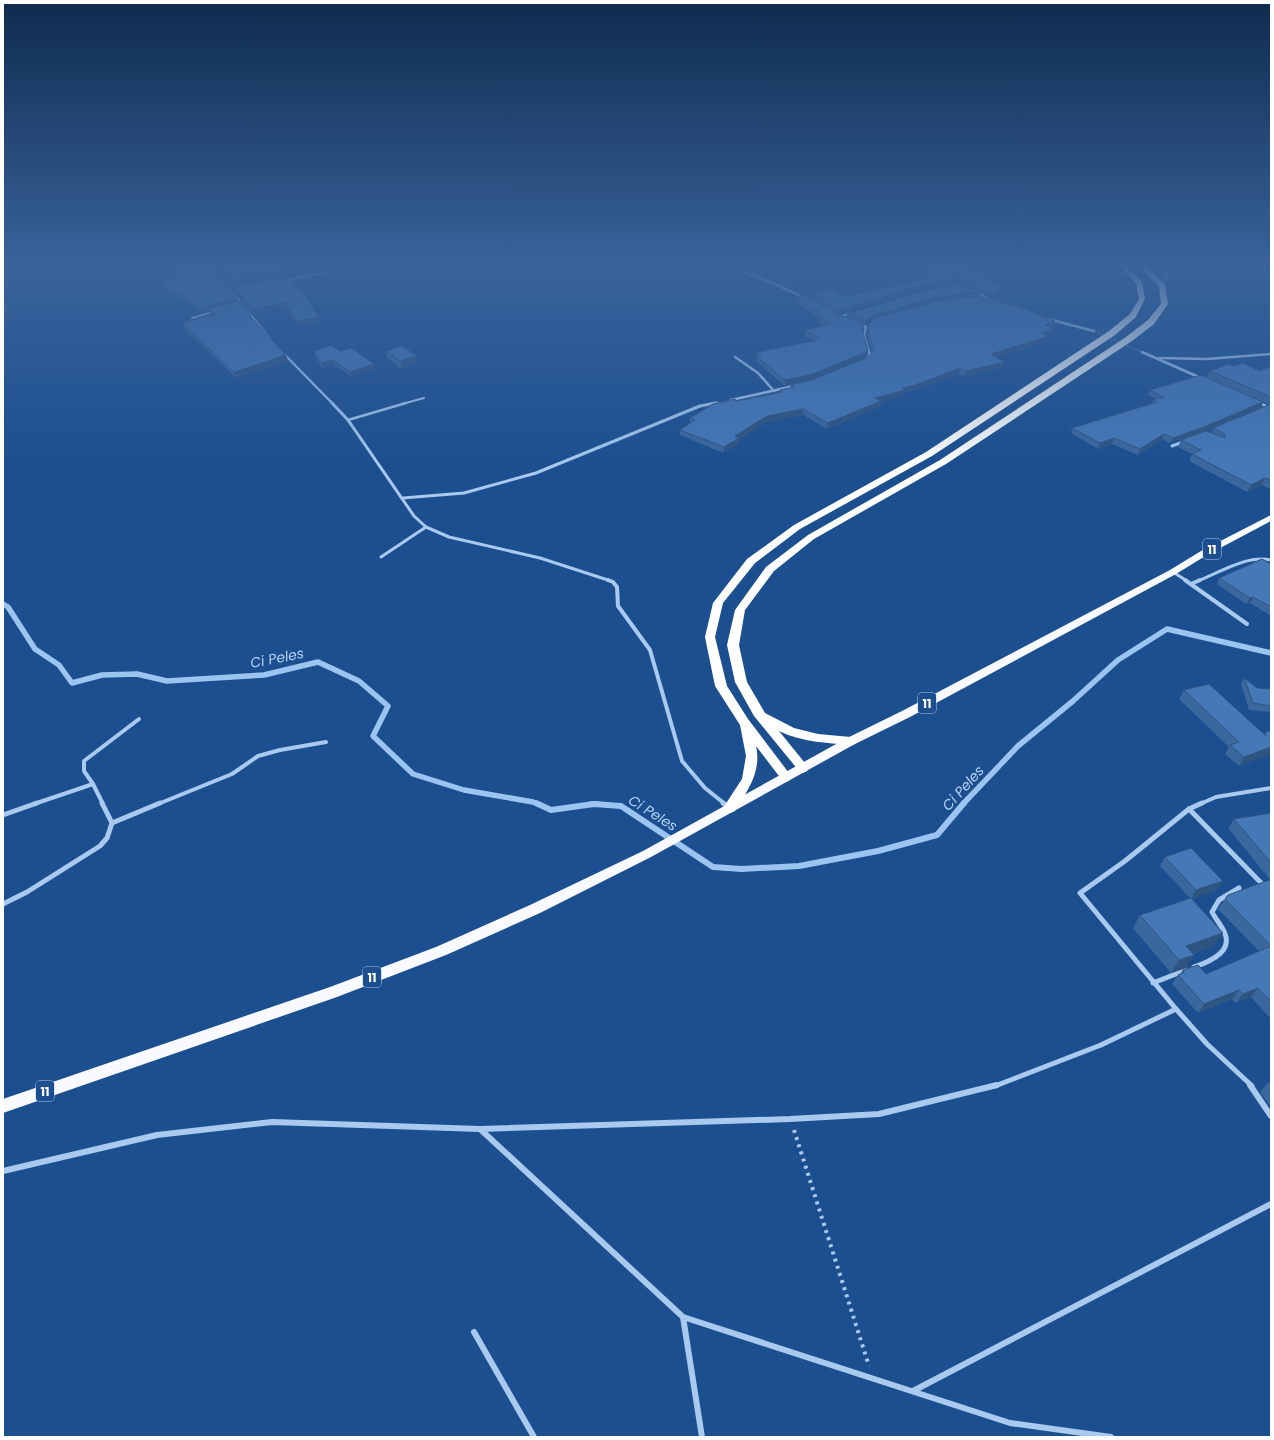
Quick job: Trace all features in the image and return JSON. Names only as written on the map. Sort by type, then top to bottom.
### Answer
[{"type":"highway","points":[[786,777],[744,722],[722,686],[710,637],[718,603],[751,561],[797,527],[929,454],[1114,331]]},
{"type":"highway","points":[[803,768],[760,716],[741,682],[733,645],[740,610],[770,569],[811,537],[943,462],[1139,331]]},
{"type":"highway","name":"11","points":[[3,1106],[332,993],[441,951],[535,909],[647,854],[851,741],[906,714],[1173,572],[1204,553],[1271,518]]},
{"type":"highway","points":[[760,716],[791,732],[818,738],[851,741]]},
{"type":"highway","points":[[730,808],[748,779],[752,756],[744,722]]},
{"type":"street","points":[[264,331],[272,341]]},
{"type":"street","points":[[860,363],[869,358],[864,335],[865,331]]},
{"type":"street","points":[[283,352],[348,420],[414,516],[426,527],[449,537],[540,558],[580,570],[613,582],[618,586],[618,606],[650,650],[682,761],[705,788],[730,808]]},
{"type":"street","points":[[1142,352],[1207,380]]},
{"type":"street","points":[[1156,358],[1207,359],[1271,354]]},
{"type":"street","points":[[734,357],[758,373],[774,391]]},
{"type":"street","points":[[729,401],[801,385]]},
{"type":"street","points":[[403,498],[464,493],[508,482],[536,473],[700,406],[722,402]]},
{"type":"street","points":[[1255,402],[1269,409]]},
{"type":"street","points":[[1261,410],[1269,409]]},
{"type":"street","points":[[1172,446],[1184,442]]},
{"type":"street","points":[[381,558],[426,527]]},
{"type":"street","points":[[1191,584],[1247,561],[1261,558],[1271,560]]},
{"type":"street","points":[[1173,572],[1247,624]]},
{"type":"street","points":[[3,904],[27,892],[100,846],[107,838],[112,823],[94,784],[84,771],[84,761],[139,719]]},
{"type":"street","points":[[112,823],[232,774],[258,756],[280,750],[326,742]]},
{"type":"street","points":[[3,815],[94,784]]},
{"type":"street","points":[[1271,788],[1216,797],[1190,809],[1173,821],[1125,861],[1080,893],[1152,983],[1207,1044],[1252,1087],[1271,1116]]},
{"type":"street","points":[[1190,809],[1271,892]]},
{"type":"street","points":[[1152,983],[1204,964],[1218,955],[1225,947],[1227,938],[1212,912],[1213,905],[1220,898],[1239,888]]},
{"type":"street","points":[[3,1171],[156,1136],[272,1122],[480,1129],[879,1114],[991,1087],[1102,1045],[1176,1009]]},
{"type":"street","points":[[480,1129],[682,1317],[1010,1423],[1111,1437]]},
{"type":"street","points":[[913,1391],[1271,1204]]},
{"type":"street","points":[[682,1317],[702,1437]]},
{"type":"street","points":[[474,1332],[534,1437]]},
{"type":"lane","points":[[348,420],[424,398]]},
{"type":"path","points":[[790,1118],[873,1378]]},
{"type":"building","points":[[192,331],[264,331],[286,355],[234,372]]},
{"type":"building","points":[[807,331],[862,331],[868,349],[866,352],[810,375],[785,380],[756,356],[761,354],[757,352],[814,341],[813,340],[819,338]]},
{"type":"building","points":[[868,331],[1047,331],[1042,333],[1049,336],[991,354],[1004,362],[966,371],[960,368],[915,385],[902,388],[905,390],[875,398],[881,401],[828,423],[803,409],[767,416],[735,436],[739,438],[724,447],[680,430],[695,420],[690,418],[713,404],[782,392],[780,390],[794,387],[791,385],[812,380],[869,357],[874,350]]},
{"type":"building","points":[[331,345],[340,351],[352,348],[374,364],[350,372],[333,360],[321,363],[314,351]]},
{"type":"building","points":[[402,346],[417,356],[400,361],[386,351]]},
{"type":"building","points":[[1243,363],[1260,371],[1271,366],[1271,397],[1210,371],[1229,364],[1234,366]]},
{"type":"building","points":[[1201,375],[1263,402],[1204,427],[1173,438],[1164,434],[1140,449],[1114,438],[1100,443],[1072,428],[1157,402],[1153,400],[1164,397],[1150,390]]},
{"type":"building","points":[[1271,404],[1271,480],[1265,478],[1251,485],[1192,454],[1201,450],[1181,440],[1206,431],[1225,438],[1225,434],[1213,428]]},
{"type":"building","points":[[1262,559],[1271,564],[1271,607],[1253,597],[1250,598],[1219,578]]},
{"type":"building","points":[[1244,678],[1257,688],[1271,689],[1271,706],[1253,703]]},
{"type":"building","points":[[1209,684],[1266,736],[1265,733],[1271,730],[1271,747],[1244,757],[1230,745],[1239,742],[1184,690]]},
{"type":"building","points":[[1271,813],[1271,863],[1234,819]]},
{"type":"building","points":[[1191,848],[1223,881],[1196,890],[1165,857]]},
{"type":"building","points":[[1269,880],[1271,882],[1271,946],[1225,899],[1228,895]]},
{"type":"building","points":[[1191,898],[1223,933],[1186,946],[1194,955],[1179,960],[1140,915]]},
{"type":"building","points":[[1271,946],[1271,1001],[1258,988],[1243,994],[1239,990],[1204,1004],[1178,975],[1184,972],[1183,970],[1198,965],[1206,974]]},
{"type":"waterway","name":"Ci Peles","points":[[3,604],[8,607],[35,649],[59,665],[72,683],[102,675],[137,674],[167,681],[264,675],[318,662],[359,681],[388,706],[373,736],[413,774],[464,790],[538,804]]},
{"type":"waterway","name":"Ci Peles","points":[[963,804],[1018,746],[1073,701],[1118,660],[1167,629],[1271,653]]},
{"type":"waterway","name":"Ci Peles","points":[[536,803],[551,810],[594,804]]},
{"type":"waterway","name":"Ci Peles","points":[[594,804],[621,806],[713,867],[742,869],[799,866],[878,851],[937,835],[964,803]]},
{"type":"tunnel","points":[[1094,331],[1142,352]]}]
